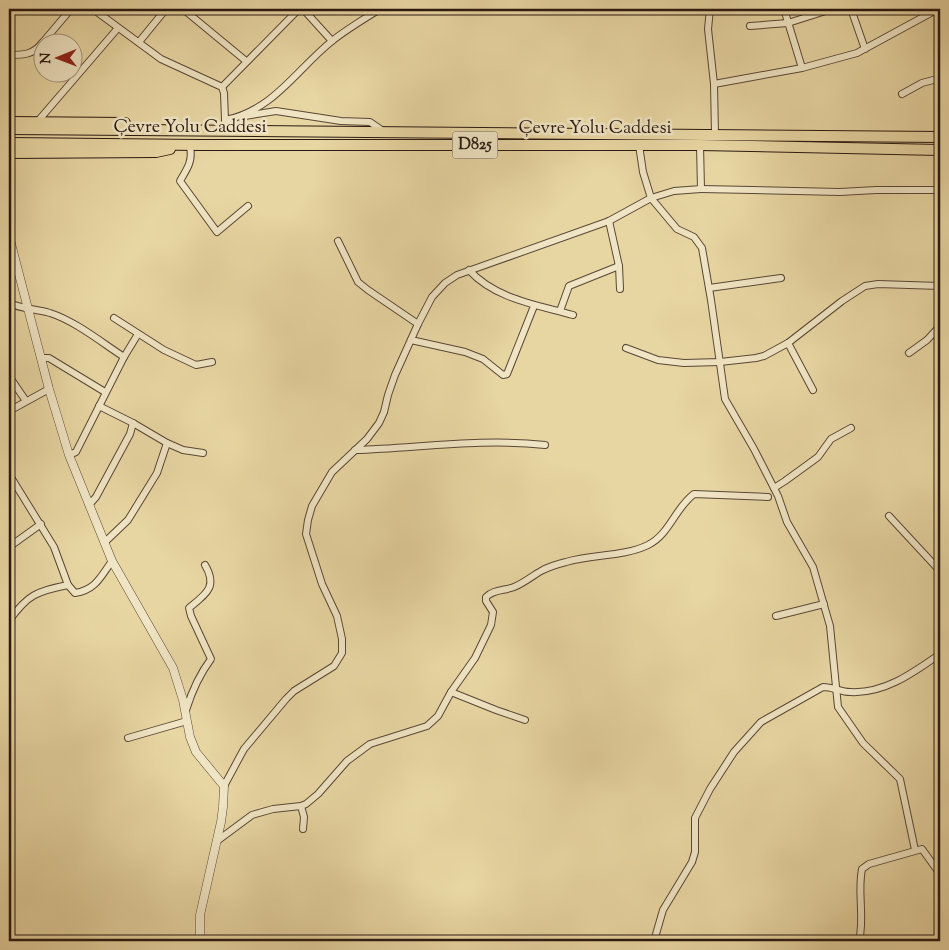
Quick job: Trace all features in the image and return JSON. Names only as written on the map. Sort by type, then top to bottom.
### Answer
[{"type":"highway","points":[[9,122],[140,123],[226,130]]},
{"type":"highway","name":"Çevre Yolu Caddesi","points":[[9,129],[940,137]]},
{"type":"highway","name":"Çevre Yolu Caddesi","points":[[9,143],[195,146],[639,145],[940,150]]},
{"type":"highway","points":[[9,153],[156,152],[195,146]]},
{"type":"street","points":[[52,32],[71,9]]},
{"type":"street","points":[[92,9],[161,59],[222,86]]},
{"type":"street","points":[[139,42],[166,9]]},
{"type":"street","points":[[183,9],[246,61]]},
{"type":"street","points":[[222,86],[299,9]]},
{"type":"street","points":[[303,9],[332,41]]},
{"type":"street","points":[[238,117],[264,104],[332,41],[380,9]]},
{"type":"street","points":[[710,9],[708,29],[714,84],[715,134]]},
{"type":"street","points":[[784,9],[802,68]]},
{"type":"street","points":[[750,26],[788,23],[832,9]]},
{"type":"street","points":[[851,9],[865,50]]},
{"type":"street","points":[[714,84],[802,68],[845,57],[865,50],[928,12],[938,9]]},
{"type":"street","points":[[38,122],[118,28]]},
{"type":"street","points":[[9,55],[28,55],[32,52]]},
{"type":"street","points":[[902,94],[940,76]]},
{"type":"street","points":[[222,86],[226,130]]},
{"type":"street","points":[[225,120],[276,111],[341,121],[370,122],[387,133]]},
{"type":"street","points":[[639,145],[643,172],[651,198],[677,229],[694,237],[702,248],[725,399],[754,449],[774,488],[787,522],[813,567],[830,626],[838,707],[863,743],[900,779],[915,850]]},
{"type":"street","points":[[195,146],[190,165],[180,181],[217,232],[248,206]]},
{"type":"street","points":[[700,146],[701,189]]},
{"type":"street","points":[[200,941],[200,914],[217,841],[223,808],[224,786],[244,749],[286,699],[294,691],[334,666],[342,653],[342,639],[337,616],[322,584],[306,534],[312,506],[332,472],[368,439],[380,422],[395,375],[418,324],[432,298],[445,283],[458,274],[609,221],[651,198],[674,192],[701,189],[840,192],[940,190]]},
{"type":"street","points":[[609,221],[619,266],[620,288]]},
{"type":"street","points":[[9,236],[49,389],[69,455],[112,561],[172,668],[186,710],[190,737],[196,752],[224,786]]},
{"type":"street","points":[[338,241],[358,282],[418,324]]},
{"type":"street","points":[[560,311],[569,286],[619,266]]},
{"type":"street","points":[[469,270],[475,277],[495,289],[534,306],[573,315]]},
{"type":"street","points":[[709,288],[781,278]]},
{"type":"street","points":[[626,348],[658,360],[684,363],[720,362],[764,356],[788,343],[842,301],[865,286],[878,284],[940,286]]},
{"type":"street","points":[[9,303],[18,307],[27,307],[51,313],[66,320],[124,357]]},
{"type":"street","points":[[412,340],[465,352],[483,359],[503,375],[508,374],[534,306]]},
{"type":"street","points":[[114,318],[164,350],[196,366],[212,362]]},
{"type":"street","points":[[909,353],[927,340],[940,326]]},
{"type":"street","points":[[69,455],[76,452],[105,392],[138,334]]},
{"type":"street","points":[[788,343],[814,390]]},
{"type":"street","points":[[41,358],[49,358],[105,392]]},
{"type":"street","points":[[9,376],[26,401]]},
{"type":"street","points":[[9,410],[49,389]]},
{"type":"street","points":[[99,406],[167,443],[183,450],[203,453]]},
{"type":"street","points":[[89,505],[96,497],[130,434],[133,423]]},
{"type":"street","points":[[774,488],[818,457],[831,439],[851,428]]},
{"type":"street","points":[[355,450],[470,442],[518,442],[545,445]]},
{"type":"street","points":[[105,542],[128,520],[157,473],[167,443]]},
{"type":"street","points":[[9,474],[54,547],[68,585],[75,593],[84,592],[93,587],[112,561]]},
{"type":"street","points":[[217,841],[252,815],[273,809],[301,806],[309,802],[347,761],[370,744],[427,726],[438,716],[451,692],[475,658],[491,625],[493,612],[486,601],[486,597],[491,592],[514,587],[543,570],[565,562],[588,556],[630,552],[648,545],[671,524],[685,500],[694,494],[768,497]]},
{"type":"street","points":[[889,516],[940,571]]},
{"type":"street","points":[[9,547],[41,524]]},
{"type":"street","points":[[186,710],[194,687],[203,669],[211,659],[189,608],[205,595],[210,585],[211,575],[205,565]]},
{"type":"street","points":[[9,621],[22,603],[33,594],[68,585]]},
{"type":"street","points":[[776,616],[824,604]]},
{"type":"street","points":[[654,941],[663,910],[692,862],[695,818],[710,789],[734,752],[761,722],[823,687],[849,692],[880,688],[916,671],[940,654]]},
{"type":"street","points":[[451,692],[525,720]]},
{"type":"street","points":[[128,738],[188,721]]},
{"type":"street","points":[[301,806],[304,817],[303,829]]},
{"type":"street","points":[[859,941],[862,931],[860,879],[862,869],[868,864],[922,848],[940,874]]}]
